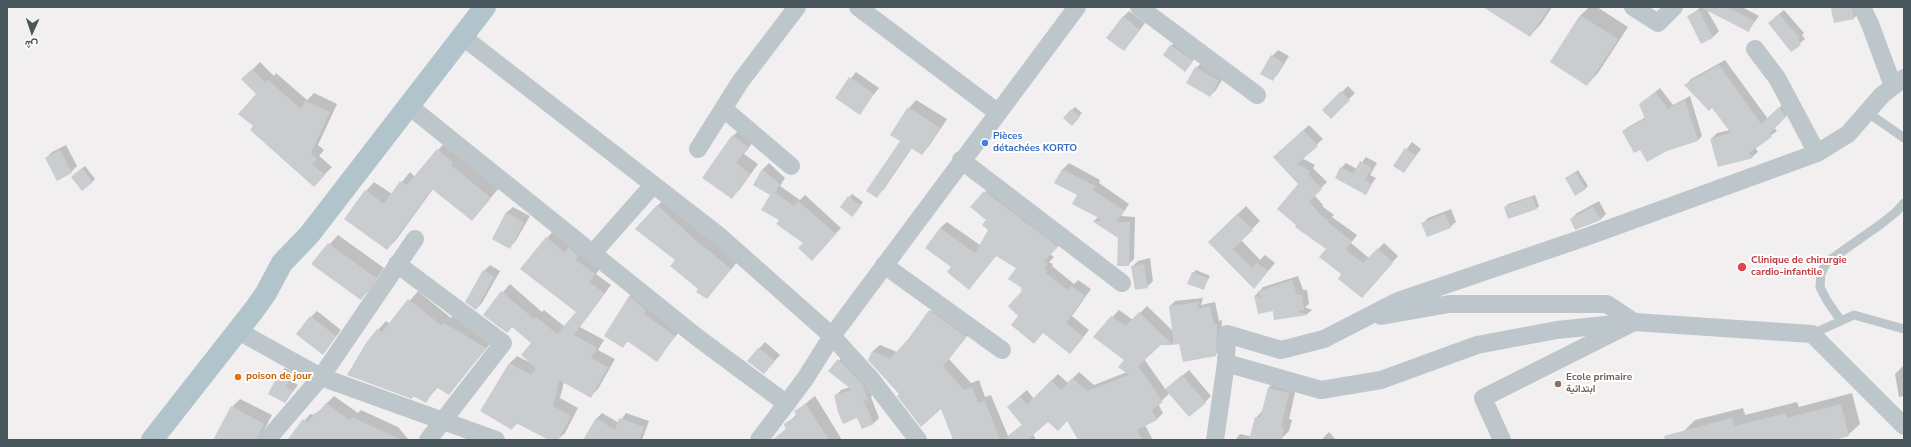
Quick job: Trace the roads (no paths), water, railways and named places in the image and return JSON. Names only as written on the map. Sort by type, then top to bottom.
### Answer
[{"type":"main road","points":[[152,440],[266,293],[282,263],[308,235],[485,7]]},
{"type":"street","points":[[698,149],[740,82],[797,7]]},
{"type":"street","points":[[858,7],[997,112]]},
{"type":"street","points":[[759,440],[805,379],[832,336],[961,160],[1077,7]]},
{"type":"street","points":[[1139,7],[1257,95]]},
{"type":"street","points":[[1634,7],[1658,23],[1674,7]]},
{"type":"street","points":[[1215,440],[1226,363],[1227,334],[1281,350],[1324,339],[1398,301],[1586,237],[1817,153],[1848,134],[1882,95],[1899,82],[1862,7]]},
{"type":"street","points":[[463,37],[717,234],[832,336],[871,379],[918,440]]},
{"type":"street","points":[[1755,49],[1776,78],[1817,153]]},
{"type":"street","points":[[409,106],[698,338],[787,404]]},
{"type":"street","points":[[724,109],[791,166]]},
{"type":"street","points":[[961,160],[1122,283]]},
{"type":"street","points":[[593,253],[653,185]]},
{"type":"street","points":[[273,438],[321,377],[415,239]]},
{"type":"street","points":[[397,264],[503,343],[428,440]]},
{"type":"street","points":[[884,265],[1002,350]]},
{"type":"street","points":[[1363,319],[1449,304],[1607,304],[1634,322]]},
{"type":"street","points":[[1502,440],[1483,398],[1634,322]]},
{"type":"street","points":[[1226,363],[1321,390],[1381,380],[1477,345],[1557,330],[1634,322],[1812,334],[1904,426]]},
{"type":"street","points":[[239,328],[249,337],[321,377],[496,440]]},
{"type":"lane","points":[[1867,112],[1904,138]]},
{"type":"lane","points":[[1841,321],[1826,299],[1820,287],[1821,273],[1827,262],[1881,224],[1896,212],[1904,203]]},
{"type":"lane","points":[[1812,334],[1854,315],[1904,329]]},
{"type":"place","name":"Pièces détachées KORTO","points":[[985,143]]},
{"type":"place","name":"Clinique de chirurgie cardio-infantile","points":[[1742,267]]},
{"type":"place","name":"poison de jour","points":[[238,377]]},
{"type":"place","name":"Ecole primaire ابتدائية","points":[[1558,384]]}]
